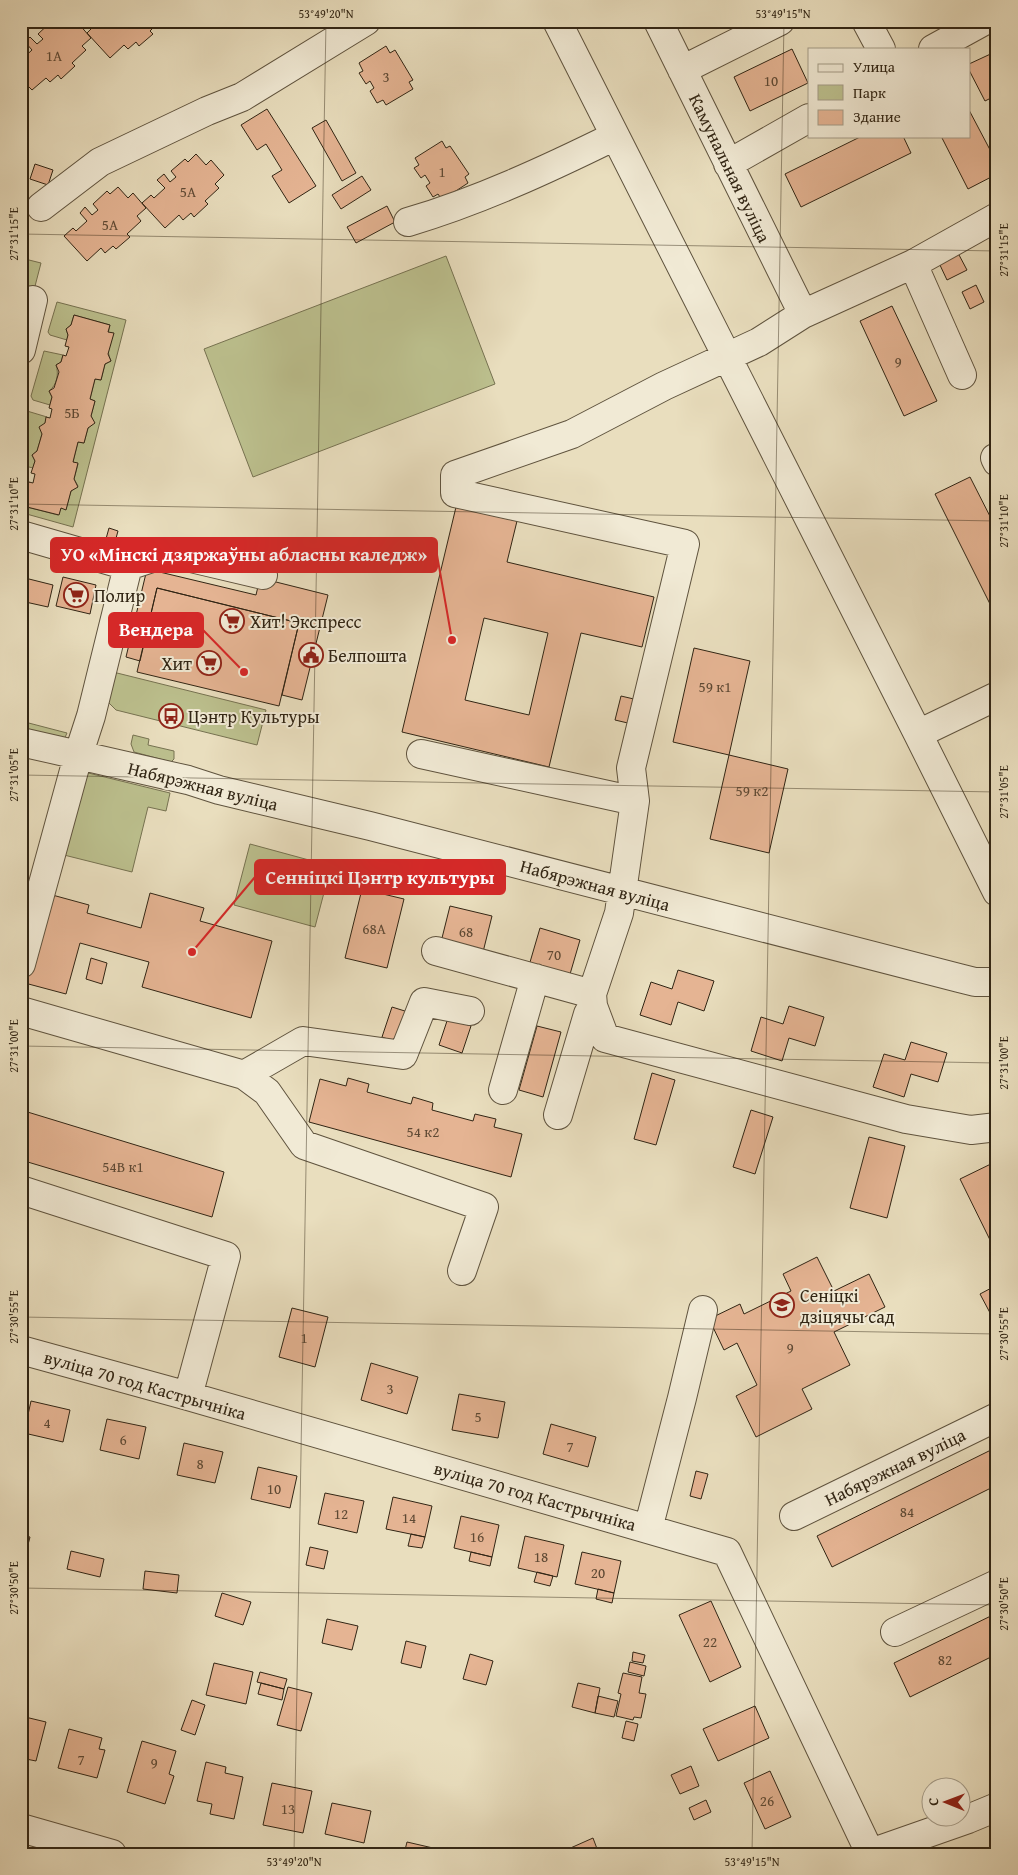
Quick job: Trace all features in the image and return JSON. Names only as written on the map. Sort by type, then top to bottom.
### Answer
[{"type":"street","points":[[41,207],[100,162],[242,97],[366,21]]},
{"type":"street","points":[[557,21],[997,892]]},
{"type":"street","name":"Камунальная вуліца","points":[[658,21],[803,314]]},
{"type":"street","points":[[682,70],[780,21]]},
{"type":"street","points":[[866,21],[880,48]]},
{"type":"street","points":[[935,48],[984,21]]},
{"type":"street","points":[[728,164],[808,119]]},
{"type":"street","points":[[408,222],[440,212],[564,161],[615,136]]},
{"type":"street","points":[[558,1115],[619,913],[635,801],[631,768],[685,544],[455,493],[456,475],[572,434],[664,386],[759,342],[803,314],[913,264],[997,217]]},
{"type":"street","points":[[913,264],[962,375]]},
{"type":"street","points":[[21,350],[34,300]]},
{"type":"street","points":[[21,535],[128,566],[161,555],[174,554],[263,574]]},
{"type":"street","points":[[21,964],[30,898],[91,716],[128,566]]},
{"type":"street","points":[[918,734],[995,697]]},
{"type":"street","name":"Набярэжная вуліца","points":[[21,742],[188,780],[219,790],[370,826],[622,893],[974,982],[996,982]]},
{"type":"street","points":[[421,754],[635,801]]},
{"type":"street","points":[[436,951],[535,978],[592,1000]]},
{"type":"street","points":[[503,1090],[535,978]]},
{"type":"street","points":[[592,1000],[605,1038],[906,1119],[971,1130],[997,1127]]},
{"type":"street","points":[[244,1075],[303,1041],[403,1055],[424,1002],[470,1011]]},
{"type":"street","points":[[21,1011],[244,1075],[267,1092],[304,1145],[484,1207],[462,1271]]},
{"type":"street","points":[[21,1190],[226,1256],[188,1396]]},
{"type":"street","points":[[648,1529],[703,1310]]},
{"type":"street","name":"вуліца 70 год Кастрычніка","points":[[21,1350],[188,1396],[727,1552],[869,1853]]},
{"type":"street","name":"Набярэжная вуліца","points":[[794,1516],[997,1417]]},
{"type":"street","points":[[895,1632],[997,1584]]},
{"type":"street","points":[[869,1853],[997,1807]]},
{"type":"street","points":[[21,1828],[112,1854]]},
{"type":"green space","points":[[446,256],[495,384],[253,477],[204,349]]},
{"type":"green space","points":[[21,258],[41,263],[34,290],[21,287]]},
{"type":"green space","points":[[57,302],[126,320],[73,527],[23,513],[21,509],[21,479],[29,482],[27,488],[23,491],[25,497],[23,506],[58,515],[61,508],[66,509],[71,491],[78,486],[74,479],[78,464],[73,462],[78,442],[84,443],[88,428],[94,423],[91,416],[95,401],[90,399],[95,379],[101,380],[105,364],[111,361],[108,352],[110,325],[74,315],[71,325],[66,329],[67,340],[50,335],[48,332]]},
{"type":"green space","points":[[44,351],[63,355],[61,362],[56,365],[56,383],[49,391],[52,397],[50,405],[33,400],[31,396]]},
{"type":"green space","points":[[27,411],[47,417],[37,451],[32,455],[35,461],[33,468],[21,465],[21,430]]},
{"type":"green space","points":[[113,672],[266,710],[257,745],[116,710],[108,702]]},
{"type":"green space","points":[[21,721],[67,733],[62,744],[21,734]]},
{"type":"green space","points":[[133,735],[149,739],[148,745],[174,751],[174,759],[171,762],[134,752],[131,744]]},
{"type":"green space","points":[[80,771],[170,793],[166,811],[148,807],[132,872],[60,854]]},
{"type":"green space","points":[[250,844],[331,866],[315,927],[234,905]]},
{"type":"building","points":[[52,21],[55,24],[58,21],[68,21],[73,27],[78,23],[91,38],[82,46],[86,50],[72,63],[75,66],[61,79],[58,75],[50,82],[46,78],[32,90],[21,79],[21,60],[32,50],[25,42],[30,37],[37,44],[43,39],[38,34]]},
{"type":"building","points":[[106,21],[160,21],[150,31],[153,34],[139,46],[136,42],[128,49],[124,45],[110,58],[87,33],[96,24],[99,28]]},
{"type":"building","points":[[386,46],[390,53],[395,50],[413,80],[409,82],[413,89],[386,105],[383,100],[377,103],[370,91],[374,88],[370,81],[366,84],[359,73],[363,71],[359,63]]},
{"type":"building","points":[[792,49],[808,83],[750,111],[734,77]]},
{"type":"building","points":[[997,51],[997,95],[985,101],[970,72],[970,64]]},
{"type":"building","points":[[267,109],[316,186],[289,203],[272,176],[282,170],[266,144],[257,150],[241,125]]},
{"type":"building","points":[[970,112],[997,163],[997,174],[968,189],[942,138],[970,138]]},
{"type":"building","points":[[326,120],[356,173],[342,181],[312,128]]},
{"type":"building","points":[[858,138],[904,138],[911,153],[801,207],[785,174]]},
{"type":"building","points":[[442,141],[446,148],[450,146],[469,174],[465,177],[468,183],[442,200],[438,194],[433,197],[426,186],[430,183],[425,175],[421,178],[414,168],[419,165],[415,158]]},
{"type":"building","points":[[196,154],[206,165],[211,160],[224,175],[215,184],[219,188],[205,201],[208,204],[194,217],[191,213],[183,220],[179,215],[165,228],[142,203],[151,195],[154,198],[165,188],[157,180],[164,174],[170,182],[176,177],[171,171],[185,159],[188,162]]},
{"type":"building","points":[[35,164],[53,170],[48,185],[30,179]]},
{"type":"building","points":[[362,176],[371,190],[341,209],[332,195]]},
{"type":"building","points":[[118,187],[128,198],[133,193],[146,208],[137,216],[141,221],[127,234],[130,237],[116,249],[113,246],[105,253],[101,248],[87,261],[64,236],[73,228],[76,231],[87,221],[80,213],[85,207],[92,215],[98,210],[93,204],[107,191],[110,194]]},
{"type":"building","points":[[387,206],[395,222],[356,243],[347,227]]},
{"type":"building","points":[[958,253],[967,270],[947,280],[939,263]]},
{"type":"building","points":[[976,285],[984,302],[970,309],[962,292]]},
{"type":"building","points":[[892,306],[937,401],[904,416],[860,321]]},
{"type":"building","points":[[74,315],[110,325],[108,332],[114,333],[108,354],[111,361],[105,364],[101,380],[95,379],[90,399],[95,401],[91,416],[95,423],[88,428],[84,443],[78,442],[73,462],[78,463],[74,479],[78,487],[71,491],[66,510],[61,508],[59,515],[23,506],[25,497],[23,491],[27,488],[29,482],[33,483],[35,474],[31,473],[35,461],[32,455],[37,451],[42,434],[39,427],[45,423],[46,417],[50,418],[52,409],[49,408],[52,397],[49,391],[54,388],[59,372],[56,365],[61,362],[63,355],[66,356],[69,347],[65,346],[68,335],[66,329],[71,325]]},
{"type":"building","points":[[970,477],[997,530],[997,618],[935,494]]},
{"type":"building","points":[[456,507],[517,521],[507,562],[654,597],[642,647],[581,633],[549,767],[402,732]],"holes":[[[484,618],[548,633],[529,715],[465,700]]]},
{"type":"building","points":[[109,528],[118,531],[113,549],[104,546]]},
{"type":"building","points":[[147,569],[256,595],[260,578],[328,595],[302,700],[282,695],[299,623],[157,588],[140,661],[126,657]]},
{"type":"building","points":[[21,577],[53,585],[48,607],[21,601]]},
{"type":"building","name":"Полир","points":[[63,577],[96,585],[90,614],[56,606]]},
{"type":"building","points":[[157,588],[299,623],[279,706],[137,672]]},
{"type":"building","points":[[694,648],[750,661],[729,755],[673,742]]},
{"type":"building","points":[[621,696],[638,700],[632,724],[615,720]]},
{"type":"building","points":[[729,755],[788,769],[769,853],[710,839]]},
{"type":"building","points":[[362,889],[404,899],[387,968],[345,958]]},
{"type":"building","points":[[45,893],[89,905],[87,913],[141,928],[150,893],[204,908],[200,921],[272,941],[251,1018],[142,987],[149,962],[80,943],[66,994],[21,982]]},
{"type":"building","points":[[450,906],[492,916],[482,956],[440,946]]},
{"type":"building","points":[[540,928],[580,940],[568,981],[528,969]]},
{"type":"building","points":[[91,958],[107,963],[102,984],[86,979]]},
{"type":"building","points":[[678,970],[714,981],[704,1011],[678,1002],[671,1025],[640,1015],[651,982],[672,989]]},
{"type":"building","points":[[789,1006],[824,1017],[815,1046],[789,1038],[782,1061],[751,1051],[761,1017],[783,1024]]},
{"type":"building","points":[[392,1007],[408,1012],[398,1043],[382,1037]]},
{"type":"building","points":[[448,1018],[471,1026],[462,1053],[439,1045]]},
{"type":"building","points":[[537,1026],[561,1032],[543,1097],[519,1090]]},
{"type":"building","points":[[911,1042],[947,1053],[938,1082],[911,1074],[904,1097],[873,1087],[884,1054],[905,1060]]},
{"type":"building","points":[[652,1073],[675,1080],[656,1145],[634,1139]]},
{"type":"building","points":[[348,1078],[369,1084],[367,1092],[411,1104],[413,1097],[433,1103],[432,1110],[473,1121],[475,1114],[496,1119],[494,1127],[522,1134],[511,1177],[309,1122],[320,1079],[346,1086]]},
{"type":"building","points":[[21,1110],[224,1172],[212,1217],[21,1160]]},
{"type":"building","points":[[751,1110],[773,1117],[755,1174],[733,1167]]},
{"type":"building","points":[[869,1137],[905,1146],[887,1218],[850,1208]]},
{"type":"building","points":[[997,1161],[997,1241],[992,1244],[960,1179]]},
{"type":"building","points":[[817,1257],[834,1291],[869,1274],[885,1307],[834,1332],[850,1365],[802,1389],[812,1409],[756,1437],[736,1396],[757,1385],[737,1343],[724,1350],[709,1319],[740,1304],[744,1314],[791,1291],[783,1274]]},
{"type":"building","points":[[997,1285],[997,1326],[980,1294]]},
{"type":"building","points":[[292,1308],[328,1317],[315,1367],[279,1357]]},
{"type":"building","points":[[371,1363],[418,1377],[407,1414],[361,1400]]},
{"type":"building","points":[[459,1394],[505,1402],[498,1438],[452,1430]]},
{"type":"building","points":[[31,1401],[70,1410],[63,1442],[24,1433]]},
{"type":"building","points":[[107,1419],[146,1427],[139,1459],[100,1450]]},
{"type":"building","points":[[551,1424],[596,1437],[588,1467],[543,1454]]},
{"type":"building","points":[[184,1443],[223,1452],[215,1483],[177,1475]]},
{"type":"building","points":[[997,1447],[997,1485],[832,1567],[817,1536]]},
{"type":"building","points":[[258,1467],[297,1476],[290,1508],[251,1499]]},
{"type":"building","points":[[696,1471],[708,1474],[701,1499],[690,1496]]},
{"type":"building","points":[[325,1493],[364,1501],[357,1533],[318,1524]]},
{"type":"building","points":[[393,1497],[432,1506],[425,1537],[386,1529]]},
{"type":"building","points":[[461,1516],[499,1525],[492,1557],[454,1548]]},
{"type":"building","points":[[411,1534],[425,1537],[422,1548],[408,1546]]},
{"type":"building","points":[[21,1535],[30,1537],[24,1560],[21,1559]]},
{"type":"building","points":[[525,1536],[564,1545],[557,1577],[518,1568]]},
{"type":"building","points":[[310,1547],[328,1551],[324,1569],[306,1565]]},
{"type":"building","points":[[71,1551],[104,1559],[100,1577],[67,1569]]},
{"type":"building","points":[[471,1552],[492,1557],[490,1566],[469,1561]]},
{"type":"building","points":[[582,1552],[621,1561],[614,1593],[575,1584]]},
{"type":"building","points":[[145,1571],[179,1575],[177,1593],[143,1589]]},
{"type":"building","points":[[537,1572],[553,1576],[550,1586],[534,1582]]},
{"type":"building","points":[[598,1589],[614,1593],[612,1603],[596,1599]]},
{"type":"building","points":[[222,1593],[251,1602],[243,1625],[215,1616]]},
{"type":"building","points":[[711,1601],[741,1667],[710,1682],[679,1615]]},
{"type":"building","points":[[997,1613],[997,1654],[910,1697],[894,1663]]},
{"type":"building","points":[[327,1619],[358,1626],[352,1650],[322,1643]]},
{"type":"building","points":[[406,1641],[426,1646],[421,1668],[401,1663]]},
{"type":"building","points":[[633,1652],[645,1655],[643,1663],[632,1661]]},
{"type":"building","points":[[470,1654],[493,1661],[486,1685],[463,1679]]},
{"type":"building","points":[[630,1662],[646,1666],[644,1676],[628,1672]]},
{"type":"building","points":[[214,1663],[253,1672],[246,1704],[206,1695]]},
{"type":"building","points":[[260,1672],[287,1679],[284,1689],[257,1682]]},
{"type":"building","points":[[623,1673],[642,1677],[639,1693],[646,1694],[641,1718],[634,1717],[633,1720],[616,1716],[621,1694],[618,1693]]},
{"type":"building","points":[[261,1683],[284,1689],[282,1700],[258,1694]]},
{"type":"building","points":[[578,1683],[600,1688],[595,1713],[572,1707]]},
{"type":"building","points":[[288,1687],[312,1693],[301,1731],[277,1725]]},
{"type":"building","points":[[598,1696],[618,1701],[614,1717],[595,1713]]},
{"type":"building","points":[[192,1700],[205,1705],[195,1735],[181,1730]]},
{"type":"building","points":[[755,1706],[769,1738],[718,1761],[703,1729]]},
{"type":"building","points":[[21,1716],[46,1722],[36,1761],[21,1758]]},
{"type":"building","points":[[626,1721],[638,1724],[634,1741],[622,1738]]},
{"type":"building","points":[[69,1729],[102,1738],[99,1749],[105,1750],[97,1778],[58,1768]]},
{"type":"building","points":[[142,1741],[176,1751],[169,1774],[174,1776],[165,1804],[127,1792]]},
{"type":"building","points":[[206,1762],[226,1767],[225,1773],[243,1777],[234,1819],[210,1814],[212,1804],[197,1801]]},
{"type":"building","points":[[691,1766],[699,1786],[680,1794],[671,1775]]},
{"type":"building","points":[[770,1771],[791,1817],[765,1829],[744,1783]]},
{"type":"building","points":[[272,1783],[312,1791],[303,1833],[263,1825]]},
{"type":"building","points":[[706,1800],[711,1812],[694,1820],[689,1808]]},
{"type":"building","points":[[332,1803],[371,1811],[364,1843],[325,1834]]},
{"type":"building","points":[[593,1838],[599,1854],[557,1854]]},
{"type":"building","points":[[407,1842],[446,1851],[445,1854],[404,1854]]},
{"type":"place","name":"Полир","points":[[76,595]]},
{"type":"place","name":"Хит! Экспресс","points":[[232,621]]},
{"type":"place","name":"УО «Мінскі дзяржаўны абласны каледж»","points":[[452,640]]},
{"type":"place","name":"Белпошта","points":[[311,655]]},
{"type":"place","name":"Хит","points":[[209,663]]},
{"type":"place","name":"Вендера","points":[[244,672]]},
{"type":"place","name":"Цэнтр Культуры","points":[[171,716]]},
{"type":"place","name":"Сенніцкі Цэнтр культуры","points":[[192,952]]},
{"type":"place","name":"Сеніцкі дзіцячы сад","points":[[782,1305]]}]
